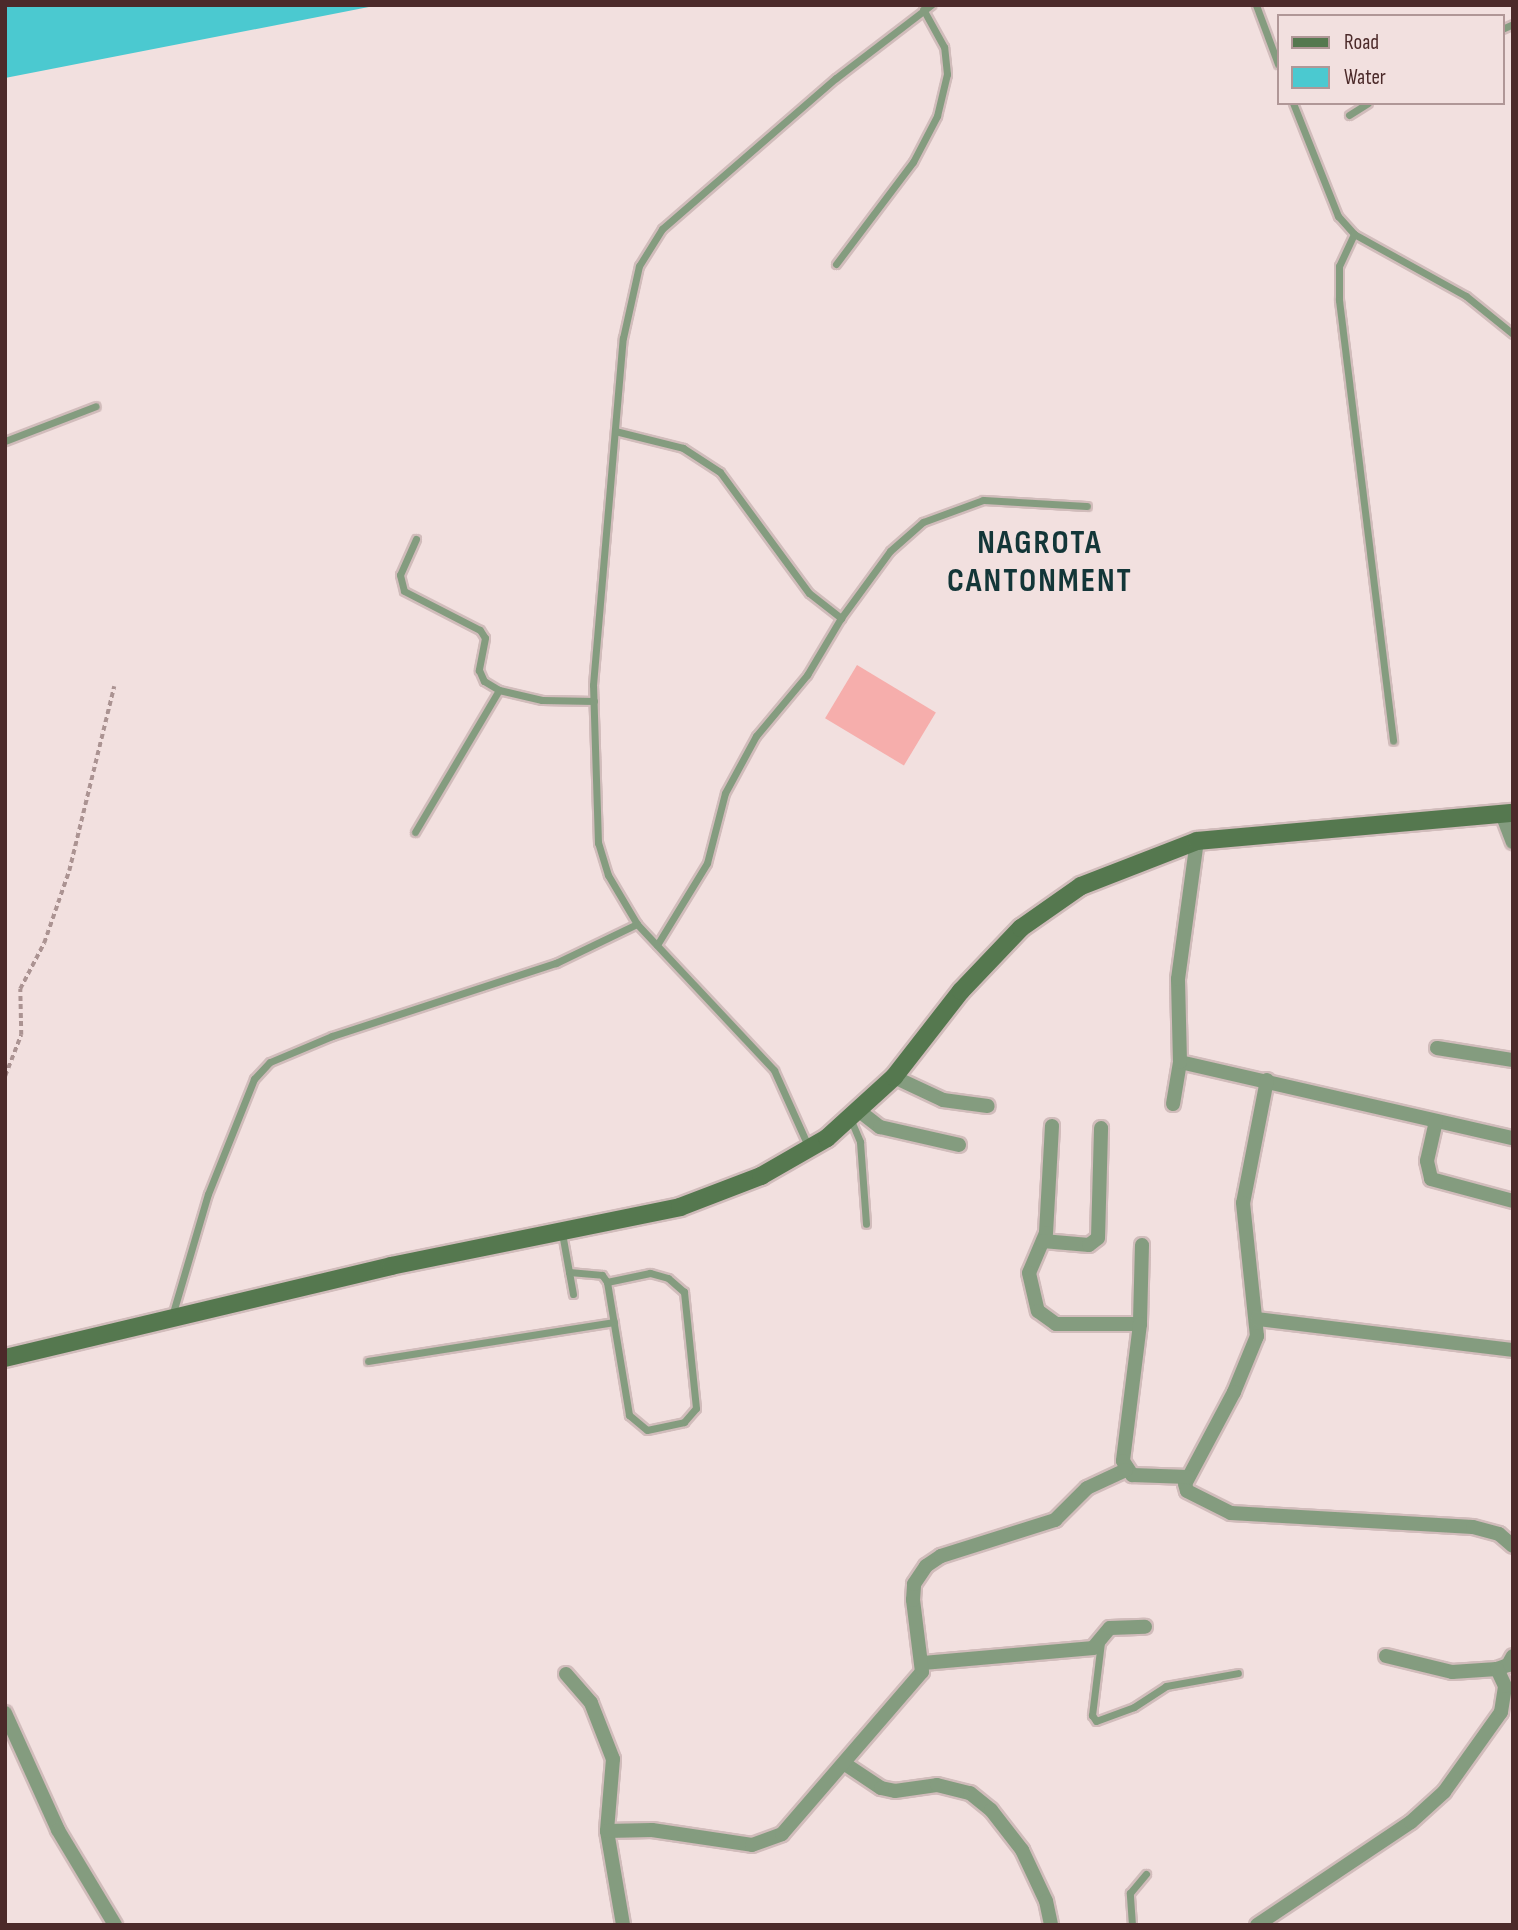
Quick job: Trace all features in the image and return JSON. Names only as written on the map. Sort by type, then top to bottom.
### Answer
[{"type":"main road","points":[[6,1358],[561,1230],[680,1207],[761,1176],[809,1149],[854,1114],[894,1077],[961,991],[1021,928],[1082,886],[1197,841],[1507,813]]},
{"type":"street","points":[[1507,813],[1513,842]]},
{"type":"street","points":[[1173,1104],[1180,1062],[1178,979],[1197,841]]},
{"type":"street","points":[[1437,1048],[1513,1060]]},
{"type":"street","points":[[1180,1062],[1513,1138]]},
{"type":"street","points":[[894,1077],[943,1100],[988,1105]]},
{"type":"street","points":[[1267,1080],[1243,1203],[1256,1319],[1252,1353],[1188,1477],[1187,1491],[1197,1500],[1231,1513],[1473,1527],[1499,1534],[1513,1546]]},
{"type":"street","points":[[854,1114],[880,1127],[959,1145]]},
{"type":"street","points":[[1436,1121],[1427,1161],[1431,1178],[1513,1202]]},
{"type":"street","points":[[1052,1126],[1043,1241],[1030,1273],[1038,1311],[1056,1324],[1140,1324]]},
{"type":"street","points":[[1043,1241],[1089,1245],[1098,1238],[1101,1128]]},
{"type":"street","points":[[1126,1470],[1124,1430],[1140,1324],[1142,1245]]},
{"type":"street","points":[[1256,1319],[1513,1350]]},
{"type":"street","points":[[1126,1470],[1139,1476],[1188,1477]]},
{"type":"street","points":[[607,1831],[652,1830],[752,1846],[782,1834],[915,1684],[923,1663],[913,1600],[914,1584],[926,1566],[941,1556],[1055,1520],[1087,1489],[1126,1470]]},
{"type":"street","points":[[923,1663],[1093,1648],[1101,1642],[1107,1631],[1117,1626],[1145,1627]]},
{"type":"street","points":[[1386,1656],[1452,1672],[1497,1669],[1508,1665],[1513,1656]]},
{"type":"street","points":[[1257,1925],[1411,1822],[1444,1792],[1501,1712],[1505,1686],[1497,1669]]},
{"type":"street","points":[[566,1674],[591,1703],[613,1759],[607,1831],[623,1925]]},
{"type":"street","points":[[5,1713],[58,1830],[115,1925]]},
{"type":"street","points":[[845,1764],[881,1788],[895,1791],[937,1785],[970,1793],[991,1810],[1022,1850],[1046,1901],[1051,1925]]},
{"type":"lane","points":[[1256,5],[1276,59]]},
{"type":"lane","points":[[809,1149],[774,1070],[637,924],[608,875],[598,843],[594,701],[624,338],[639,266],[649,244],[836,78],[927,7],[944,47],[947,74],[937,116],[913,162],[836,264]]},
{"type":"lane","points":[[1294,105],[1338,216],[1354,234],[1466,296],[1513,334]]},
{"type":"lane","points":[[1349,115],[1365,105]]},
{"type":"lane","points":[[1354,234],[1339,266],[1339,300],[1393,741]]},
{"type":"lane","points":[[5,441],[96,406]]},
{"type":"lane","points":[[615,431],[683,448],[720,472],[809,593],[841,618]]},
{"type":"lane","points":[[657,945],[707,863],[725,793],[756,736],[807,676],[841,618],[890,551],[923,522],[982,500],[1087,506]]},
{"type":"lane","points":[[416,539],[400,575],[404,591],[480,629],[485,638],[479,670],[484,681],[499,690],[542,700],[594,701]]},
{"type":"lane","points":[[415,832],[499,690]]},
{"type":"lane","points":[[171,1319],[208,1194],[254,1079],[270,1062],[332,1036],[556,963],[637,924]]},
{"type":"lane","points":[[854,1114],[860,1142],[866,1224]]},
{"type":"lane","points":[[561,1230],[573,1294]]},
{"type":"lane","points":[[569,1272],[601,1275],[607,1282],[629,1415],[637,1425],[668,1428],[692,1415],[696,1390],[684,1292],[668,1278],[650,1273],[607,1282]]},
{"type":"lane","points":[[368,1361],[614,1322]]},
{"type":"lane","points":[[1101,1642],[1093,1715],[1096,1721],[1134,1707],[1166,1686],[1238,1673]]},
{"type":"lane","points":[[1132,1925],[1130,1893],[1146,1874]]},
{"type":"path","points":[[5,1076],[21,1035],[20,989],[44,943],[69,871],[114,687]]},
{"type":"shaded area","points":[[857,665],[936,712],[904,766],[825,718]]},
{"type":"water","points":[[5,5],[379,5],[5,78]]},
{"type":"district","name":"NAGROTA CANTONMENT","points":[[1040,563]]}]
